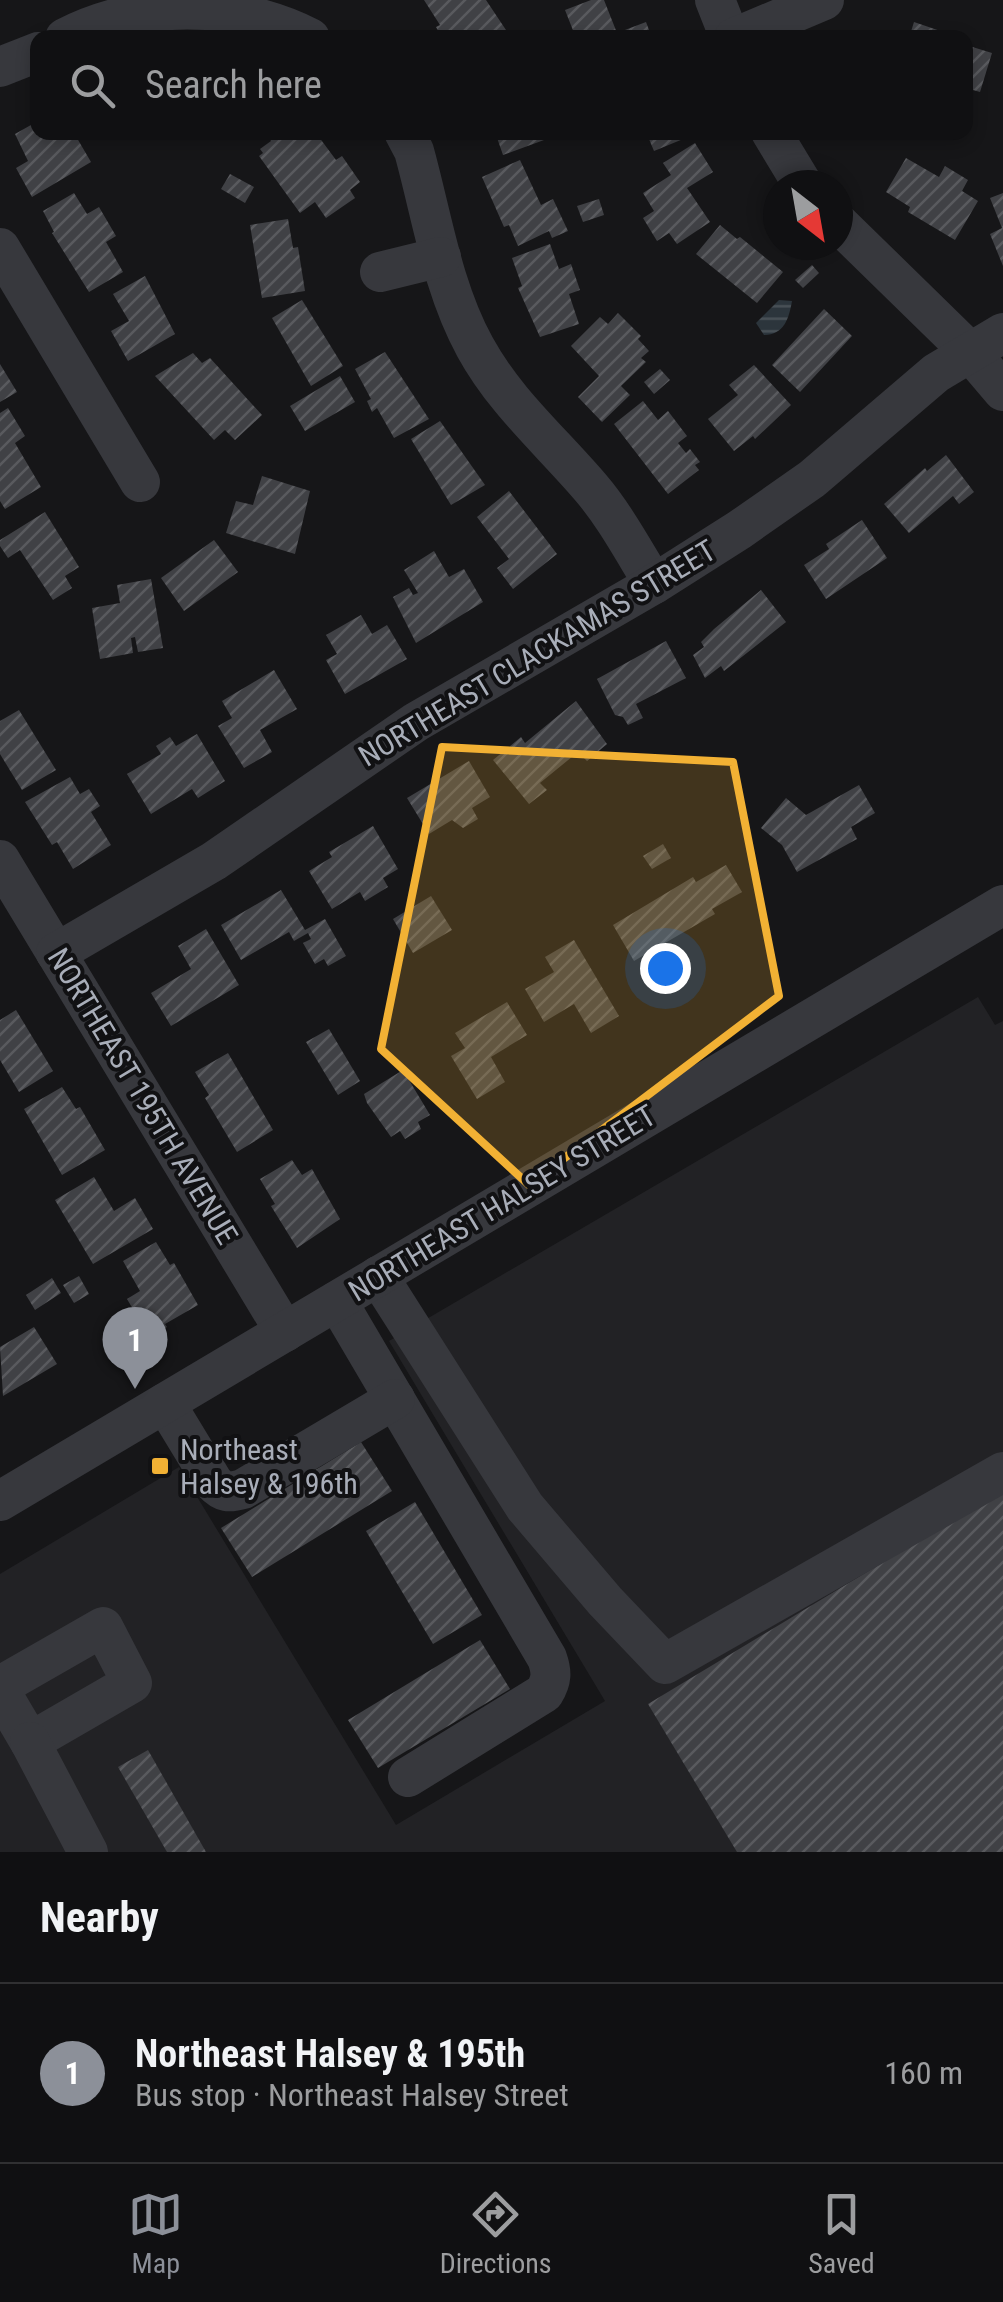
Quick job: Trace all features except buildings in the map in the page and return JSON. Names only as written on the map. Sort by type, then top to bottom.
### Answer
[{"type":"street","points":[[715,0],[728,30]]},
{"type":"street","points":[[751,30],[824,0]]},
{"type":"street","points":[[84,30],[123,14],[183,7],[219,8],[254,15],[296,30]]},
{"type":"street","points":[[0,67],[30,55]]},
{"type":"street","points":[[408,140],[460,316],[489,372],[525,418],[595,492],[654,584]]},
{"type":"street","points":[[776,140],[794,170]]},
{"type":"street","points":[[853,240],[866,254],[986,342],[1003,391]]},
{"type":"street","points":[[0,248],[140,482]]},
{"type":"street","points":[[380,272],[441,257]]},
{"type":"street","name":"NORTHEAST CLACKAMAS STREET","points":[[56,953],[214,860],[416,722],[739,530],[812,478],[882,416],[986,342]]},
{"type":"street","name":"NORTHEAST 195TH AVENUE","points":[[0,860],[286,1332]]},
{"type":"street","name":"NORTHEAST HALSEY STREET","points":[[0,1501],[1003,905]]},
{"type":"street","points":[[378,1276],[525,1506],[605,1601],[666,1664],[1003,1472]]},
{"type":"street","points":[[337,1301],[552,1672],[544,1693],[408,1777]]},
{"type":"street","points":[[165,1403],[213,1482],[231,1493],[395,1399]]},
{"type":"street","points":[[30,1742],[132,1683],[103,1627],[0,1688],[88,1852]]},
{"type":"highlighted area","points":[[442,747],[733,762],[779,996],[529,1185],[381,1049]]},
{"type":"shaded area","points":[[779,300],[792,301],[787,319],[781,329],[764,335],[756,323]]},
{"type":"shaded area","points":[[978,997],[995,1025],[1003,1021],[1003,1852],[0,1852],[0,1574],[179,1467],[396,1825],[605,1701],[389,1341]]},
{"type":"place","name":"Northeast Halsey & 195th","points":[[135,1389]]},
{"type":"place","name":"Northeast Halsey & 196th","points":[[160,1466]]}]
